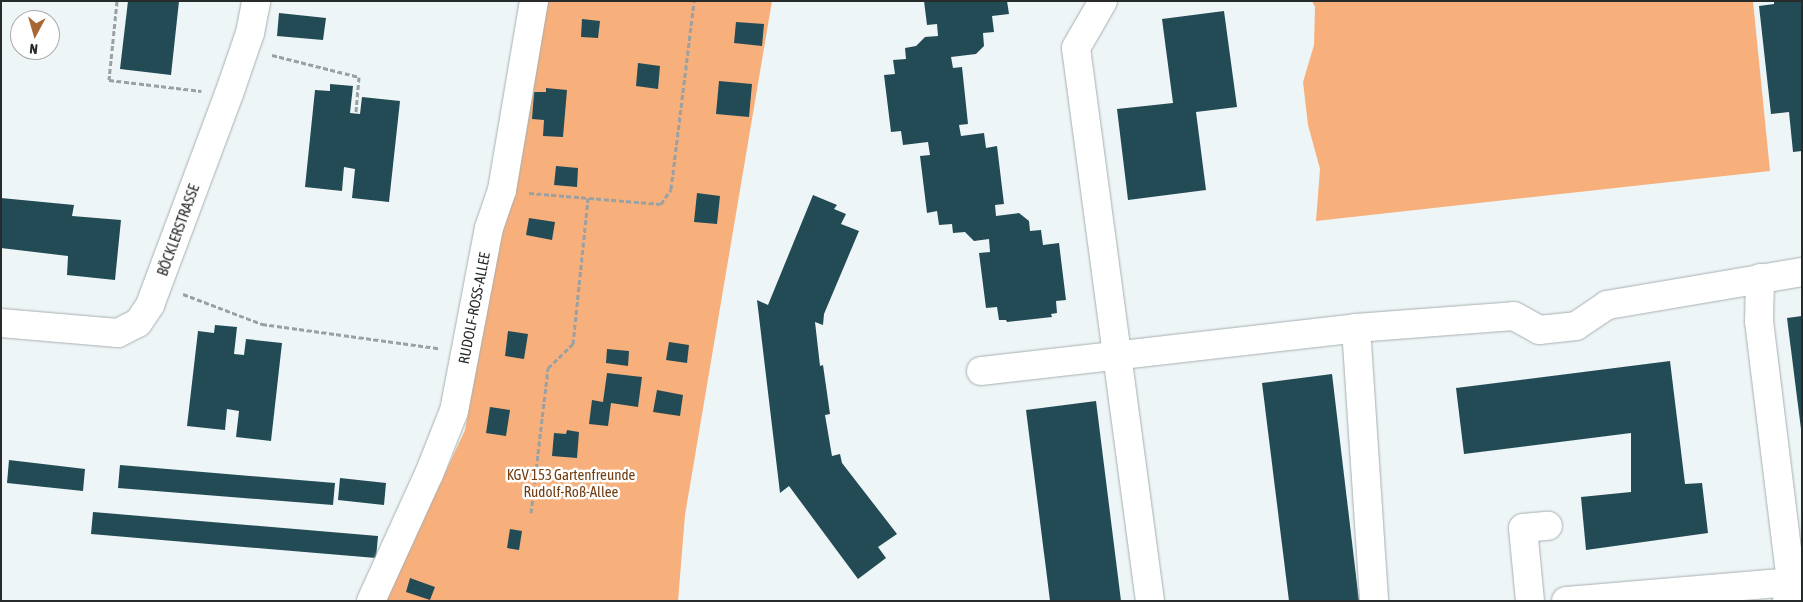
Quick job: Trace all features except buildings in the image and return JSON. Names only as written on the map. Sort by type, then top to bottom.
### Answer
[{"type":"street","name":"BÖCKLERSTRASSE","points":[[1,323],[118,333],[138,323],[150,305],[158,285],[228,94],[244,48],[256,1]]},
{"type":"street","name":"RUDOLF-ROSS-ALLEE","points":[[371,601],[429,474],[454,411],[489,228],[502,190],[534,1]]},
{"type":"street","points":[[1103,1],[1076,48],[1150,601]]},
{"type":"street","points":[[981,372],[1356,328],[1514,316],[1539,330],[1576,326],[1607,305],[1802,272]]},
{"type":"street","points":[[1566,601],[1789,591],[1759,321],[1760,278]]},
{"type":"street","points":[[1356,328],[1374,601]]},
{"type":"street","points":[[1530,601],[1522,528],[1548,526]]},
{"type":"path","points":[[117,1],[109,80],[228,94]]},
{"type":"path","points":[[502,190],[661,204],[671,189],[694,1]]},
{"type":"path","points":[[244,48],[359,77],[356,113]]},
{"type":"path","points":[[532,513],[548,368],[573,344],[588,198]]},
{"type":"path","points":[[158,285],[262,324],[466,351]]},
{"type":"green space","name":"KGV 153 Gartenfreunde Rudolf-Roß-Allee","points":[[544,1],[772,1],[685,515],[678,601],[386,601],[465,430]]},
{"type":"green space","points":[[1312,1],[1753,1],[1770,171],[1316,221],[1320,169],[1308,125],[1303,82],[1314,45],[1315,7]]}]
